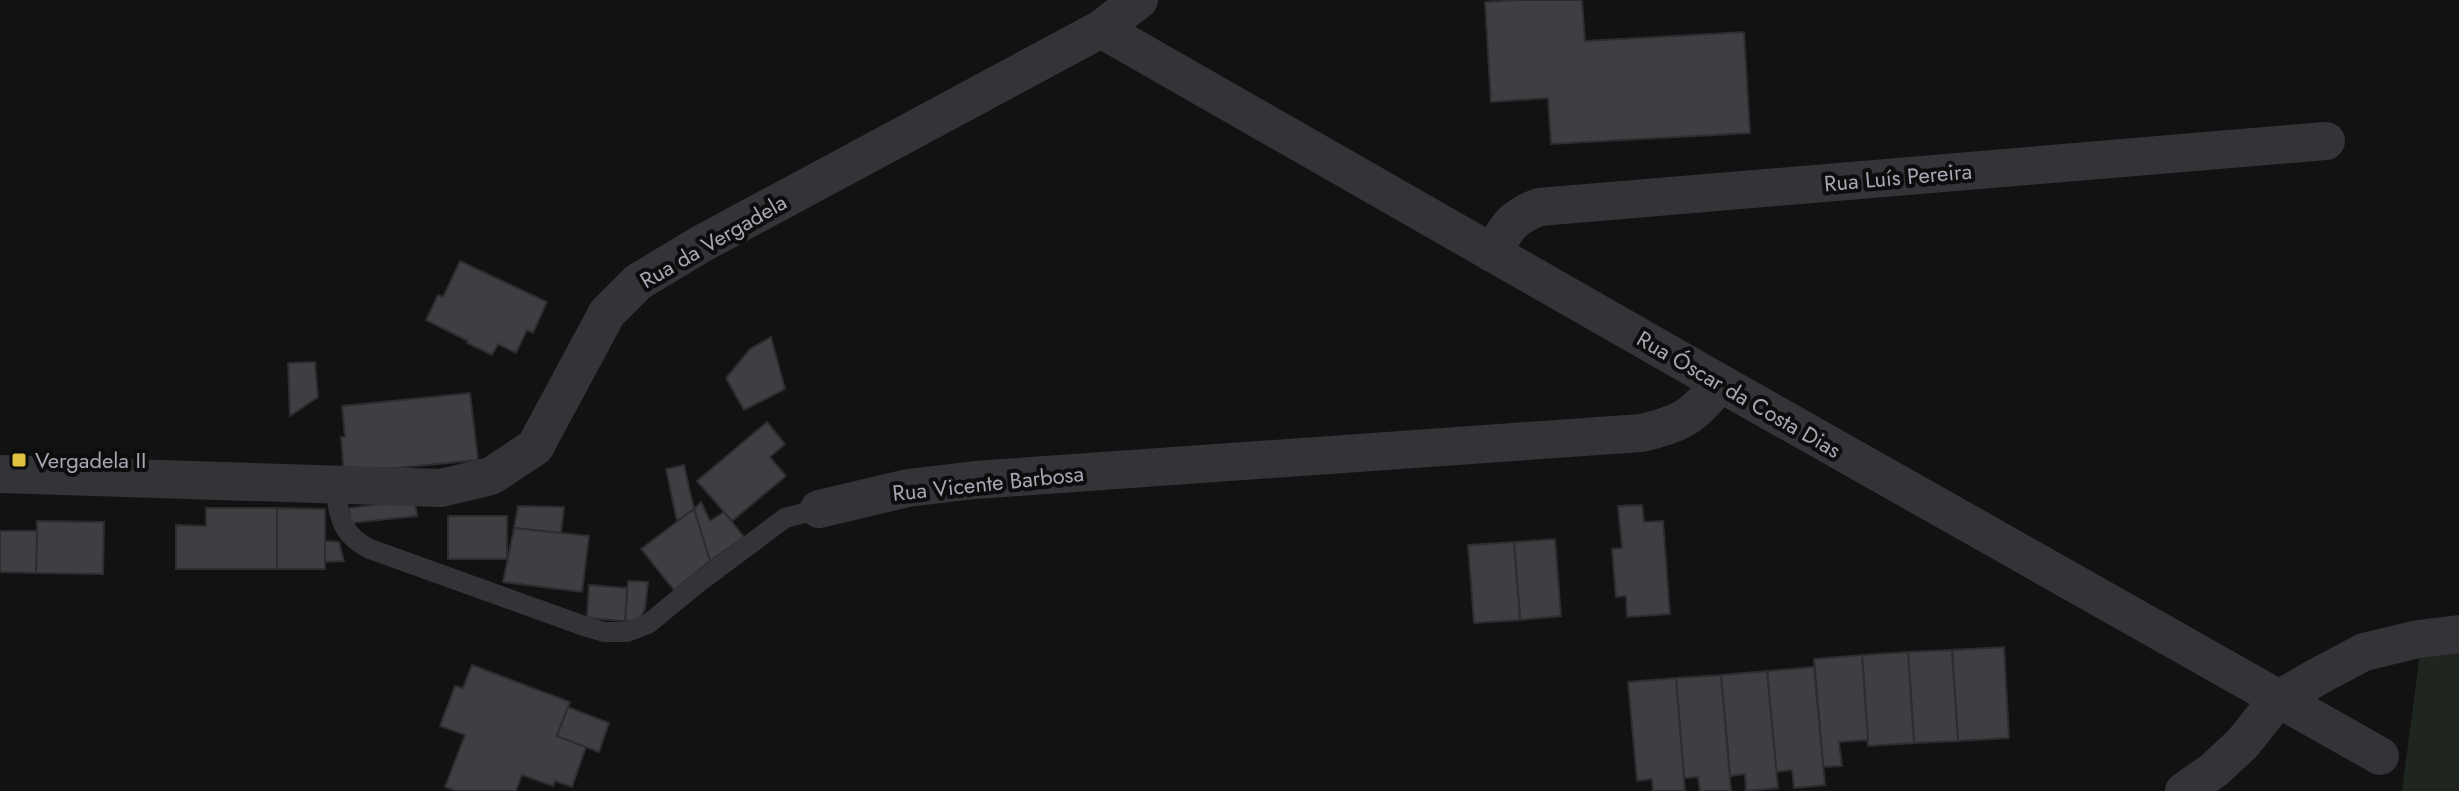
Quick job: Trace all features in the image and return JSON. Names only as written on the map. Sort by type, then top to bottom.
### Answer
[{"type":"street","name":"Rua da Vergadela","points":[[0,474],[441,488],[491,476],[535,447],[607,313],[638,282],[701,244],[1101,29],[1139,0]]},
{"type":"street","name":"Rua Óscar da Costa Dias","points":[[1101,29],[2380,756]]},
{"type":"street","name":"Rua Luís Pereira","points":[[1492,253],[1505,230],[1519,215],[1539,207],[2326,141]]},
{"type":"street","name":"Rua Vicente Barbosa","points":[[819,509],[908,488],[975,480],[1641,433],[1672,425],[1699,409],[1720,383]]},
{"type":"street","points":[[2184,791],[2214,770],[2243,743],[2277,700],[2364,652],[2418,639],[2459,634]]},
{"type":"lane","name":"Rua Vicente Barbosa","points":[[335,485],[342,522],[355,541],[549,615],[595,630],[616,633],[648,624],[785,518],[819,509]]},
{"type":"shaded area","points":[[2459,647],[2459,791],[2402,791],[2420,653]]},
{"type":"building","points":[[1582,0],[1585,41],[1744,32],[1750,133],[1551,144],[1548,98],[1491,102],[1485,2]]},
{"type":"building","points":[[460,261],[547,302],[533,333],[527,330],[516,353],[498,344],[492,355],[426,320],[438,295],[443,297]]},
{"type":"building","points":[[771,337],[785,389],[744,410],[726,378],[750,349]]},
{"type":"building","points":[[315,362],[318,397],[290,416],[288,363]]},
{"type":"building","points":[[470,393],[478,460],[344,473],[342,406]]},
{"type":"building","points":[[767,422],[785,444],[770,457],[786,476],[732,521],[697,481]]},
{"type":"building","points":[[684,465],[694,509],[677,521],[666,469]]},
{"type":"building","points":[[415,500],[417,516],[351,523],[349,508]]},
{"type":"building","points":[[701,502],[710,521],[724,512],[744,537],[710,561],[694,509]]},
{"type":"building","points":[[1642,505],[1644,522],[1663,521],[1670,614],[1627,617],[1626,596],[1616,597],[1612,549],[1622,548],[1618,506]]},
{"type":"building","points":[[518,506],[564,507],[561,533],[514,528]]},
{"type":"building","points":[[206,508],[277,508],[277,569],[176,569],[176,525],[206,526]]},
{"type":"building","points":[[277,508],[325,509],[325,569],[277,569]]},
{"type":"building","points":[[694,509],[710,561],[674,590],[641,549]]},
{"type":"building","points":[[448,516],[507,516],[507,559],[448,559]]},
{"type":"building","points":[[37,521],[104,522],[103,574],[36,573]]},
{"type":"building","points":[[514,528],[589,536],[582,592],[503,582]]},
{"type":"building","points":[[0,531],[37,531],[36,573],[0,572]]},
{"type":"building","points":[[1555,539],[1561,616],[1520,620],[1514,542]]},
{"type":"building","points":[[325,541],[339,542],[344,561],[325,562]]},
{"type":"building","points":[[1514,542],[1520,620],[1474,623],[1468,545]]},
{"type":"building","points":[[628,581],[648,582],[645,609],[639,620],[625,621]]},
{"type":"building","points":[[589,585],[627,588],[625,621],[587,618]]},
{"type":"building","points":[[2004,647],[2009,738],[1958,741],[1952,650]]},
{"type":"building","points":[[1952,650],[1958,741],[1914,743],[1908,652]]},
{"type":"building","points":[[1908,652],[1914,743],[1868,746],[1862,655]]},
{"type":"building","points":[[1862,655],[1868,740],[1839,742],[1842,766],[1823,767],[1814,659]]},
{"type":"building","points":[[472,665],[570,702],[557,736],[586,747],[572,787],[555,781],[553,786],[522,775],[516,791],[456,791],[445,787],[465,735],[440,726],[455,686],[463,688]]},
{"type":"building","points":[[1814,667],[1825,785],[1794,788],[1792,770],[1776,772],[1767,671]]},
{"type":"building","points":[[1767,671],[1778,788],[1746,791],[1745,774],[1730,776],[1721,675]]},
{"type":"building","points":[[1721,675],[1731,791],[1700,791],[1698,777],[1684,778],[1676,678]]},
{"type":"building","points":[[1676,678],[1685,791],[1653,791],[1652,779],[1637,781],[1628,682]]},
{"type":"building","points":[[568,707],[609,723],[599,752],[557,736]]},
{"type":"place","name":"Vergadela II","points":[[19,460]]}]
